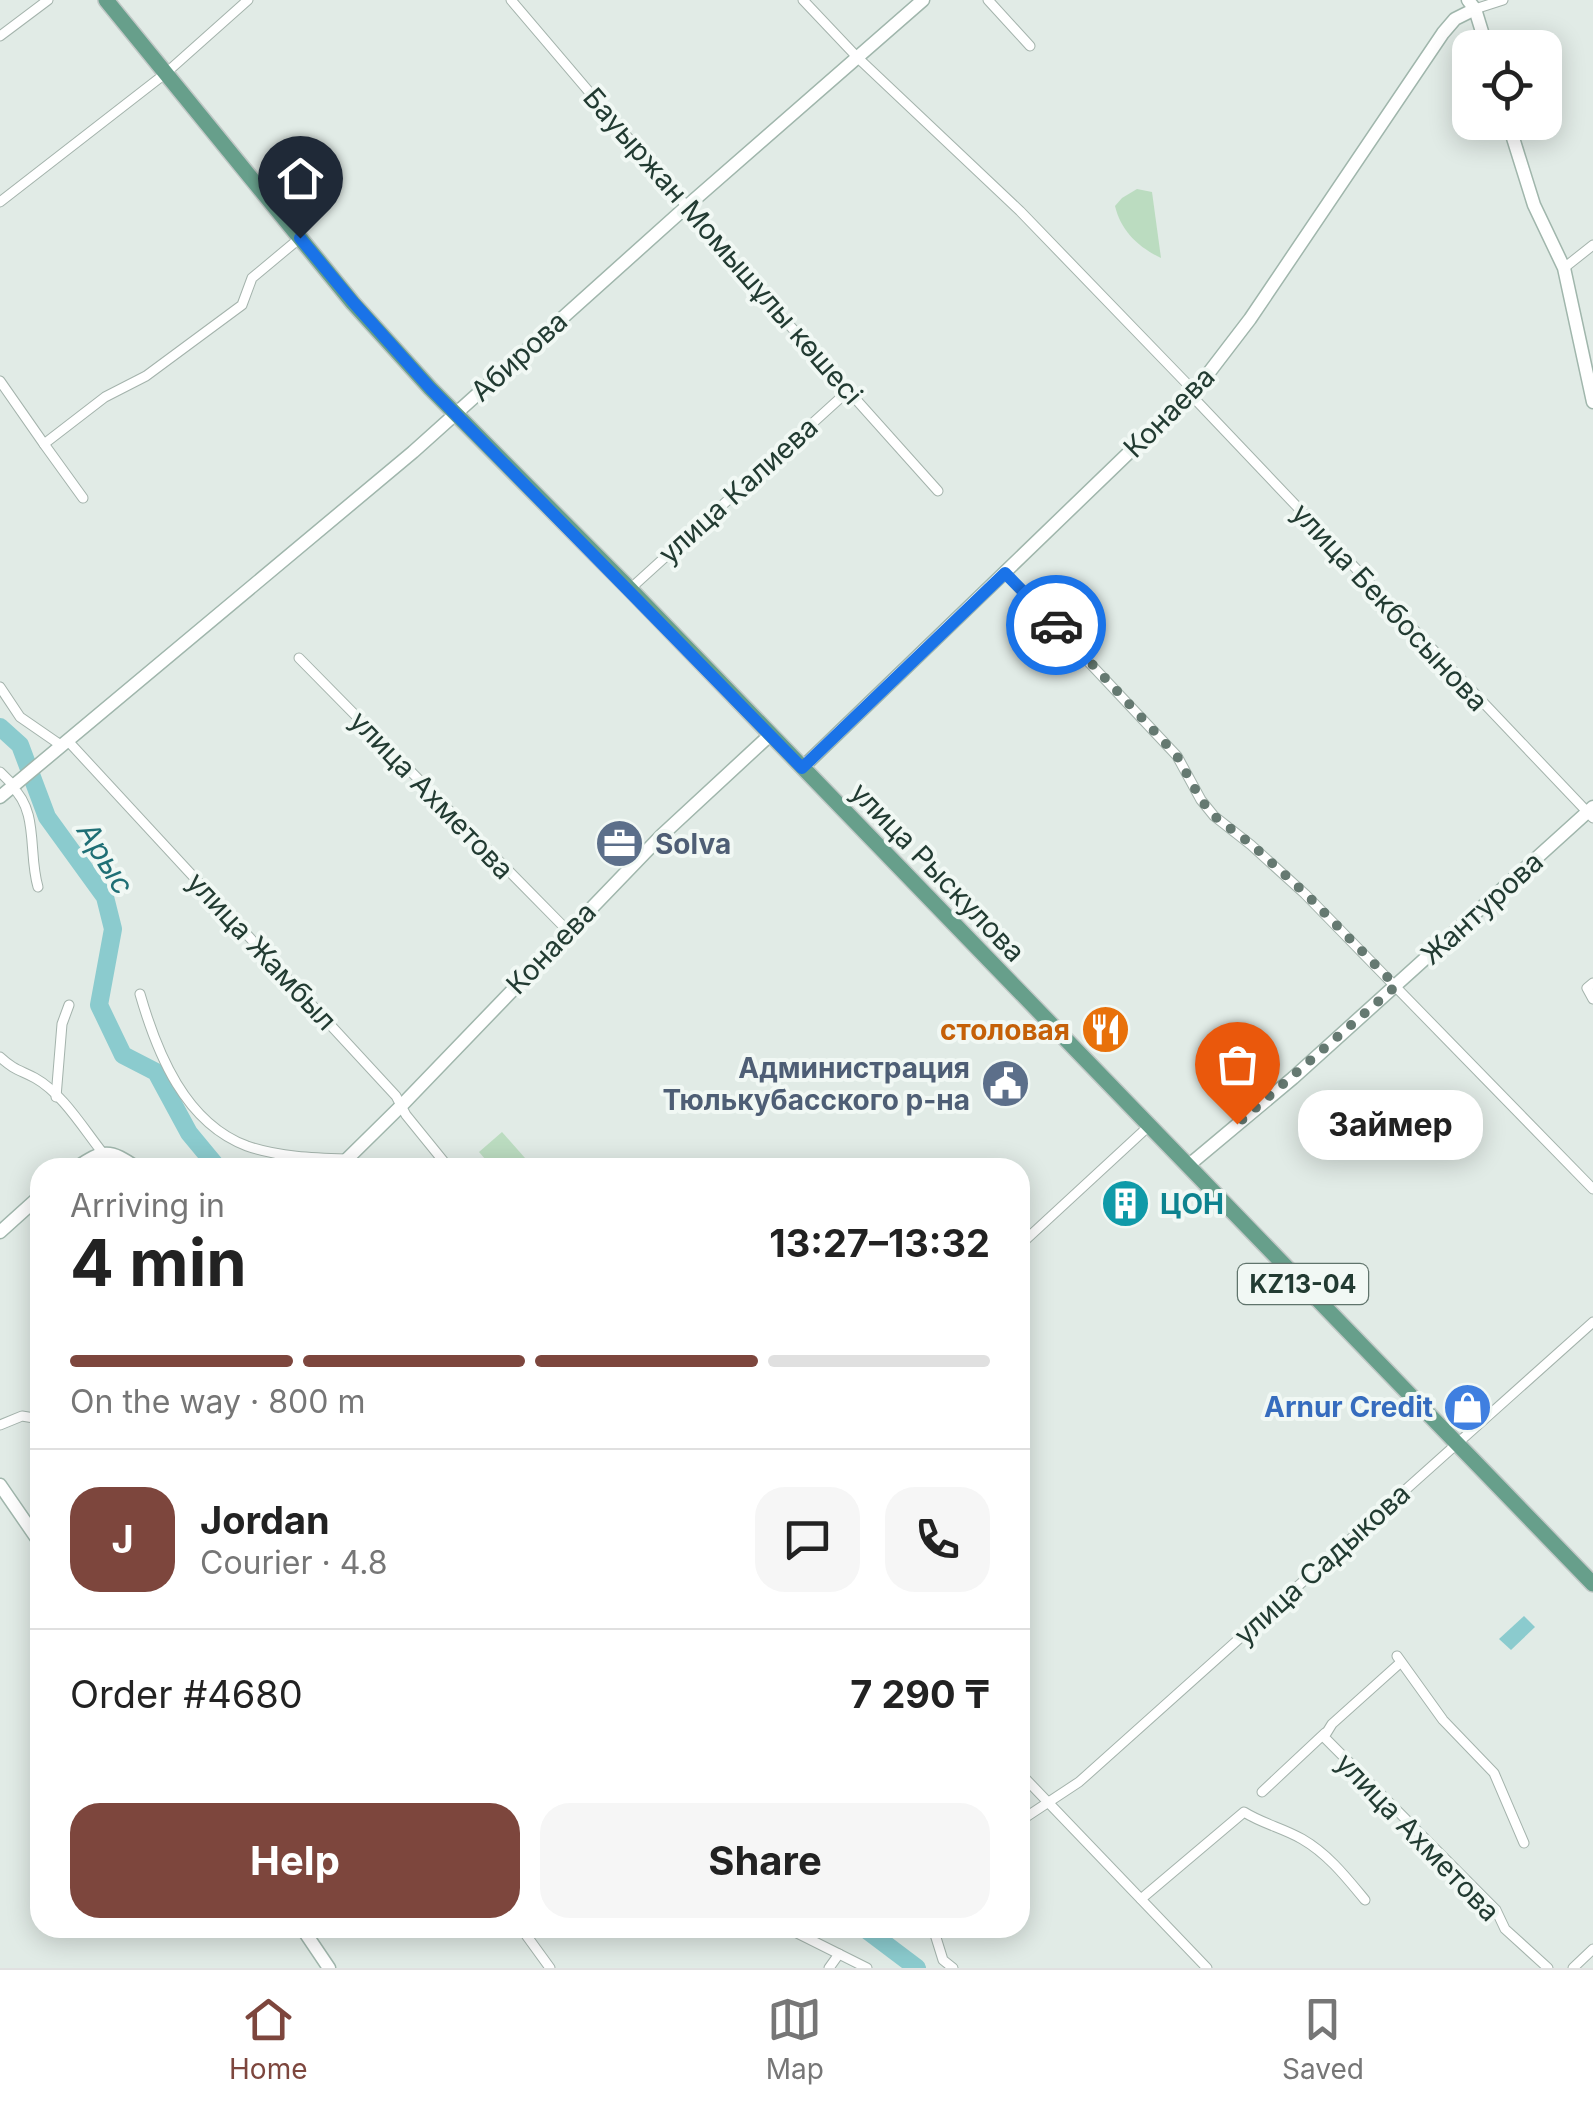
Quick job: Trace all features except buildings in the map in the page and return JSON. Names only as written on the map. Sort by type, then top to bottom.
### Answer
[{"type":"main road","name":"улица Рыскулова","points":[[106,0],[353,302],[455,414],[630,589],[1593,1584]]},
{"type":"street","points":[[0,36],[48,0]]},
{"type":"street","points":[[0,202],[166,73],[248,0]]},
{"type":"street","name":"Бауыржан Момышұлы көшесі","points":[[511,0],[686,207],[938,491]]},
{"type":"street","name":"улица Бекбосынова","points":[[803,0],[1015,206],[1591,813]]},
{"type":"street","name":"Абирова","points":[[12,787],[455,414],[923,0]]},
{"type":"street","points":[[988,0],[1030,46]]},
{"type":"street","points":[[1480,30],[1472,4],[1503,0]]},
{"type":"street","name":"Конаева","points":[[802,768],[1192,392],[1250,319],[1443,32],[1472,4]]},
{"type":"street","points":[[1514,140],[1534,204],[1564,268],[1593,402]]},
{"type":"street","points":[[44,444],[104,397],[146,376],[242,305],[252,278],[300,238]]},
{"type":"street","points":[[1564,268],[1593,245]]},
{"type":"street","points":[[0,381],[84,498]]},
{"type":"street","name":"улица Калиева","points":[[630,589],[848,391]]},
{"type":"street","points":[[1005,573],[1177,756],[1214,816],[1306,894],[1593,1189]]},
{"type":"street","name":"улица Ахметова","points":[[298,658],[567,930]]},
{"type":"street","name":"улица Жамбыл","points":[[0,687],[20,717],[63,745],[321,1013],[396,1096],[441,1158]]},
{"type":"street","name":"Конаева","points":[[348,1158],[567,930],[770,735]]},
{"type":"street","points":[[0,772],[22,796],[27,810],[38,887]]},
{"type":"street","name":"Жантурова","points":[[1189,1166],[1591,813]]},
{"type":"street","points":[[1593,982],[1586,988],[1593,999]]},
{"type":"street","points":[[140,994],[160,1055],[184,1096],[204,1120],[244,1145],[303,1158]]},
{"type":"street","points":[[56,1097],[62,1024],[68,1005]]},
{"type":"street","points":[[0,1058],[17,1072],[40,1082],[102,1152],[121,1158]]},
{"type":"street","points":[[40,1082],[46,1072],[57,1070]]},
{"type":"street","points":[[1030,1236],[1150,1125]]},
{"type":"street","points":[[92,1158],[102,1152]]},
{"type":"street","points":[[0,1232],[30,1205]]},
{"type":"street","name":"улица Садыкова","points":[[1030,1815],[1080,1782],[1593,1322]]},
{"type":"street","points":[[0,1424],[22,1416],[30,1417]]},
{"type":"street","points":[[0,1484],[30,1528]]},
{"type":"street","name":"улица Ахметова","points":[[1524,1843],[1494,1773],[1443,1720],[1399,1659],[1325,1733],[1324,1738],[1496,1910],[1504,1929],[1548,1968]]},
{"type":"street","points":[[1262,1792],[1325,1733]]},
{"type":"street","points":[[1030,1784],[1207,1968]]},
{"type":"street","points":[[1141,1899],[1244,1812],[1318,1850],[1364,1900]]},
{"type":"street","points":[[309,1938],[329,1968]]},
{"type":"street","points":[[528,1938],[550,1968]]},
{"type":"street","points":[[807,1938],[867,1968]]},
{"type":"street","points":[[936,1938],[944,1960],[953,1968]]},
{"type":"street","points":[[1573,1968],[1593,1949]]},
{"type":"street","points":[[828,1968],[840,1954]]},
{"type":"green space","points":[[1137,189],[1152,192],[1161,258],[1132,237],[1118,215],[1115,206]]},
{"type":"green space","points":[[502,1132],[525,1158],[484,1158],[479,1152]]},
{"type":"water","points":[[1524,1616],[1535,1627],[1511,1650],[1499,1639]]},
{"type":"waterway","name":"Арыс","points":[[0,727],[20,745],[47,817],[105,897],[113,929],[99,1005],[123,1055],[156,1072],[189,1133],[210,1158]]},
{"type":"waterway","name":"Арыс","points":[[877,1938],[917,1968]]},
{"type":"way so far","points":[[1056,625],[1177,756],[1214,816],[1306,894],[1396,986],[1237,1124]]},
{"type":"place","name":"Solva","points":[[620,844]]},
{"type":"place","name":"столовая","points":[[1105,1030]]},
{"type":"place","name":"Администрация Тюлькубасского р-на","points":[[1005,1084]]},
{"type":"place","name":"Займер","points":[[1237,1124]]},
{"type":"place","name":"ЦОН","points":[[1125,1204]]},
{"type":"place","name":"Arnur Credit","points":[[1468,1407]]},
{"type":"route","points":[[300,238],[430,388],[802,768],[1005,573],[1056,625]]}]
